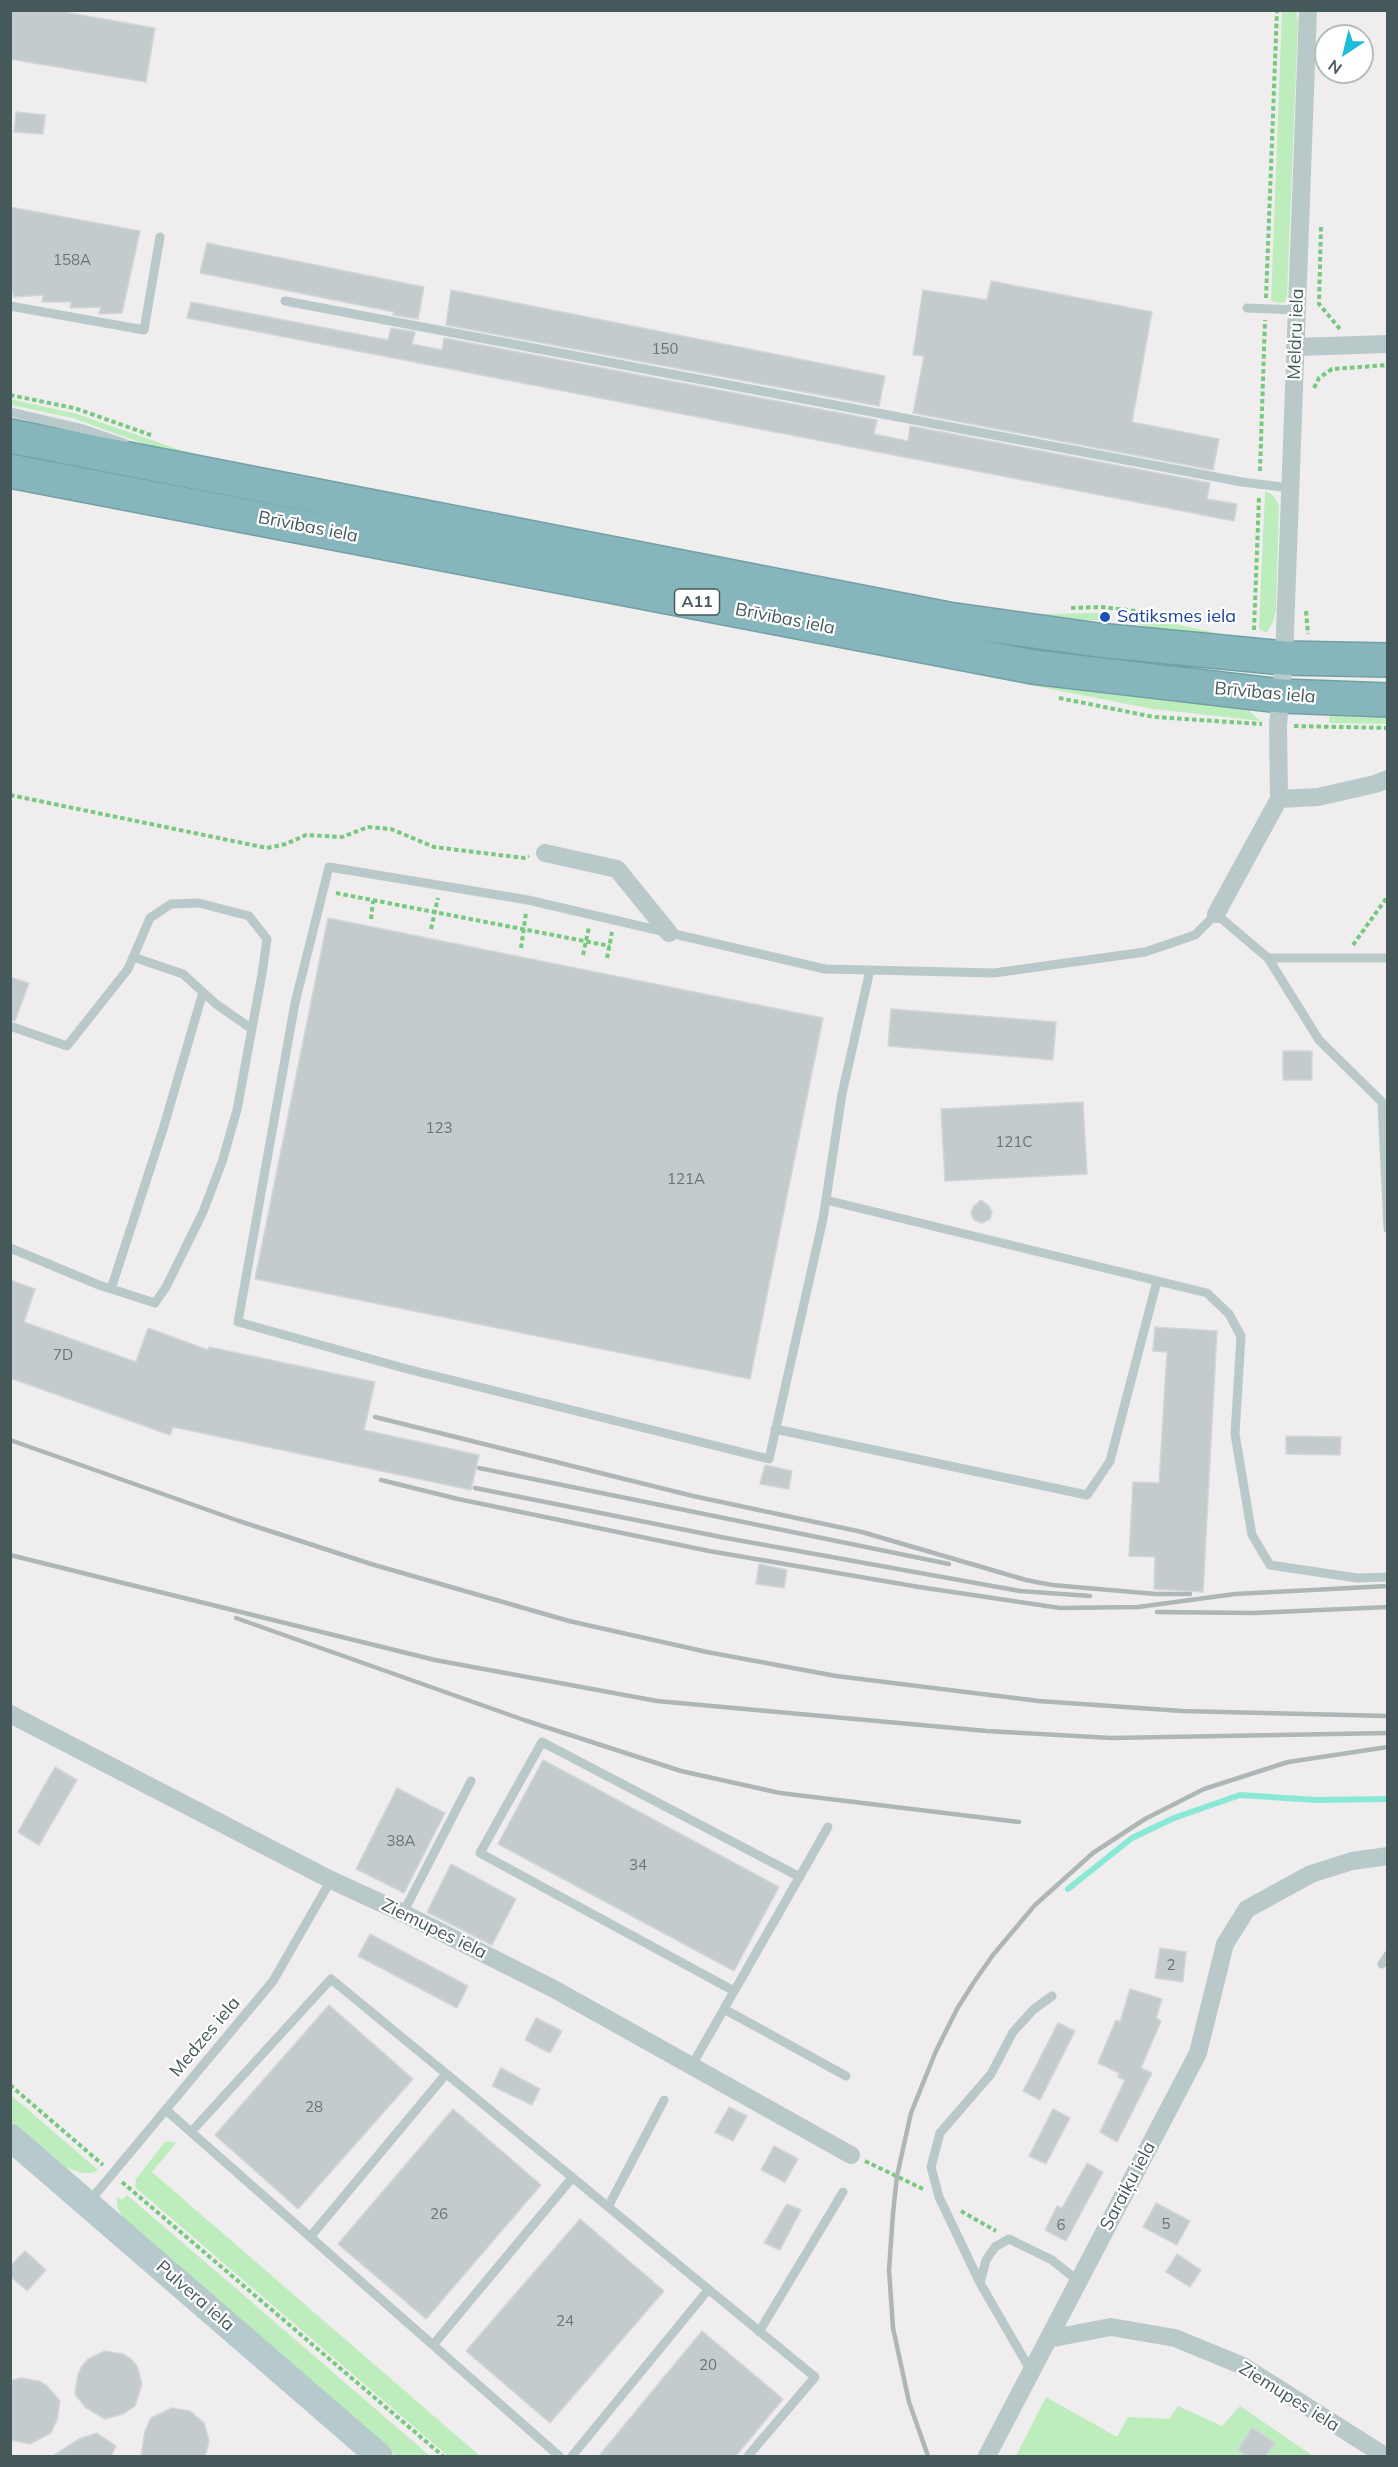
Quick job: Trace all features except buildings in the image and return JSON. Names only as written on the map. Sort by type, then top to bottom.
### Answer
[{"type":"highway","name":"Brīvības iela","points":[[10,436],[948,619],[1098,640],[1284,658],[1388,660]]},
{"type":"highway","name":"Brīvības iela","points":[[10,471],[1033,667],[1281,696],[1388,700]]},
{"type":"main road","name":"Pulvera iela","points":[[10,2137],[379,2457]]},
{"type":"street","name":"Meldru iela","points":[[1279,799],[1278,725],[1284,658],[1308,10]]},
{"type":"street","points":[[1295,346],[1388,344]]},
{"type":"street","points":[[1216,914],[1279,799],[1318,797],[1388,779]]},
{"type":"street","points":[[545,852],[617,869],[669,933]]},
{"type":"street","name":"Ziemupes iela","points":[[10,1714],[331,1880],[403,1913],[554,1989],[852,2155]]},
{"type":"street","name":"Saraiķu iela","points":[[987,2457],[1198,2053],[1225,1944],[1247,1909],[1311,1874],[1352,1861],[1388,1856]]},
{"type":"street","name":"Ziemupes iela","points":[[1048,2338],[1111,2327],[1175,2338],[1243,2366],[1385,2454]]},
{"type":"lane","points":[[10,306],[144,330],[160,237]]},
{"type":"lane","points":[[285,302],[1231,480],[1290,488]]},
{"type":"lane","points":[[1247,308],[1296,310]]},
{"type":"lane","points":[[10,412],[83,429],[123,443],[154,464]]},
{"type":"lane","points":[[870,970],[842,1094],[826,1200],[769,1459],[407,1369],[238,1322],[295,1003],[329,867],[528,900],[825,969],[870,970],[994,973],[1145,952],[1196,934],[1216,914],[1268,957],[1319,1040],[1382,1102],[1388,1229]]},
{"type":"lane","points":[[10,1026],[67,1046],[128,969],[150,918],[171,904],[199,903],[249,916],[267,939],[237,1110],[222,1162],[203,1212],[166,1287],[155,1303],[111,1289],[10,1248]]},
{"type":"lane","points":[[132,957],[183,974],[216,1004],[252,1029]]},
{"type":"lane","points":[[1268,957],[1388,958]]},
{"type":"lane","points":[[111,1289],[164,1126],[203,992]]},
{"type":"lane","points":[[826,1200],[1207,1293],[1229,1314],[1241,1336],[1235,1434],[1252,1535],[1269,1565],[1357,1578],[1388,1577]]},
{"type":"lane","points":[[775,1429],[1087,1495],[1110,1461],[1157,1281]]},
{"type":"lane","points":[[734,1991],[480,1854],[542,1742],[800,1877]]},
{"type":"lane","points":[[403,1913],[471,1780]]},
{"type":"lane","points":[[692,2065],[828,1827]]},
{"type":"lane","name":"Medzes iela","points":[[88,2203],[273,1981],[331,1880]]},
{"type":"lane","points":[[1382,1964],[1388,1955]]},
{"type":"lane","points":[[191,2132],[331,1979],[814,2377],[748,2457]]},
{"type":"lane","points":[[1031,2371],[980,2283],[939,2198],[931,2167],[940,2133],[991,2074],[1013,2032],[1034,2009],[1053,1996]]},
{"type":"lane","points":[[724,2009],[846,2076]]},
{"type":"lane","points":[[310,2237],[446,2074]]},
{"type":"lane","points":[[608,2208],[664,2100]]},
{"type":"lane","points":[[166,2110],[559,2457]]},
{"type":"lane","points":[[433,2345],[572,2178]]},
{"type":"lane","points":[[759,2332],[843,2192]]},
{"type":"lane","points":[[980,2283],[986,2260],[995,2247],[1009,2239],[1052,2260],[1078,2281]]},
{"type":"lane","points":[[572,2457],[708,2290]]},
{"type":"path","points":[[1321,218],[1319,304],[1342,331],[1343,346]]},
{"type":"path","points":[[1312,394],[1319,378],[1332,369],[1388,365]]},
{"type":"path","points":[[1305,607],[1309,638]]},
{"type":"path","points":[[1293,726],[1388,728]]},
{"type":"path","points":[[10,795],[267,848],[286,844],[306,835],[342,837],[368,827],[391,829],[434,847],[524,858],[545,852]]},
{"type":"path","points":[[431,929],[441,885]]},
{"type":"path","points":[[323,891],[609,946]]},
{"type":"path","points":[[1343,958],[1388,896]]},
{"type":"path","points":[[371,919],[374,900]]},
{"type":"path","points":[[521,948],[528,900]]},
{"type":"path","points":[[583,955],[591,915]]},
{"type":"path","points":[[607,958],[615,920]]},
{"type":"path","points":[[10,2085],[443,2457]]},
{"type":"green space","points":[[1282,11],[1296,11],[1298,21],[1287,296],[1285,302],[1281,303],[1271,301]]},
{"type":"green space","points":[[10,399],[77,414],[180,450],[279,473],[934,599],[1034,614],[1102,613],[1101,620],[1037,622],[180,457],[73,418],[11,405]]},
{"type":"green space","points":[[11,486],[1244,707],[1261,721],[1153,709]]},
{"type":"green space","points":[[1265,491],[1273,495],[1279,505],[1276,610],[1267,632],[1260,630],[1259,626]]},
{"type":"green space","points":[[1133,616],[1244,639],[1206,640],[1132,623]]},
{"type":"green space","points":[[1330,713],[1387,716],[1387,724],[1332,723],[1329,722]]},
{"type":"green space","points":[[10,2094],[98,2170],[81,2173],[67,2168],[11,2121]]},
{"type":"green space","points":[[168,2141],[176,2143],[152,2172],[480,2456],[448,2456],[135,2187],[136,2179]]},
{"type":"green space","points":[[127,2195],[430,2456],[396,2456],[122,2217],[117,2205],[117,2197],[122,2200]]},
{"type":"green space","points":[[1046,2397],[1117,2437],[1128,2417],[1169,2419],[1178,2406],[1222,2426],[1240,2406],[1313,2456],[1016,2456]]},
{"type":"waterway","points":[[1068,1889],[1132,1838],[1174,1818],[1240,1795],[1316,1800],[1388,1799]]},
{"type":"railway","points":[[375,1417],[693,1496],[862,1532],[1026,1580],[1052,1585],[1156,1594],[1190,1594]]},
{"type":"railway","points":[[10,1440],[239,1521],[371,1564],[569,1621],[707,1652],[836,1676],[1039,1701],[1182,1711],[1388,1716]]},
{"type":"railway","points":[[479,1468],[949,1564]]},
{"type":"railway","points":[[381,1480],[458,1499],[709,1551],[919,1587],[1060,1608],[1138,1607],[1235,1594],[1388,1586]]},
{"type":"railway","points":[[475,1488],[726,1538],[1020,1591],[1090,1596]]},
{"type":"railway","points":[[10,1555],[435,1660],[657,1701],[987,1731],[1111,1738],[1388,1733]]},
{"type":"railway","points":[[1157,1612],[1253,1613],[1388,1607]]},
{"type":"railway","points":[[236,1618],[524,1720],[681,1771],[780,1793],[1019,1822]]},
{"type":"railway","points":[[928,2456],[909,2402],[893,2328],[889,2270],[893,2213],[897,2176],[911,2113],[936,2051],[957,2009],[974,1982],[993,1955],[1035,1905],[1093,1853],[1145,1819],[1204,1789],[1288,1762],[1388,1747]]},
{"type":"place","name":"Satiksmes iela","points":[[1105,617]]}]
